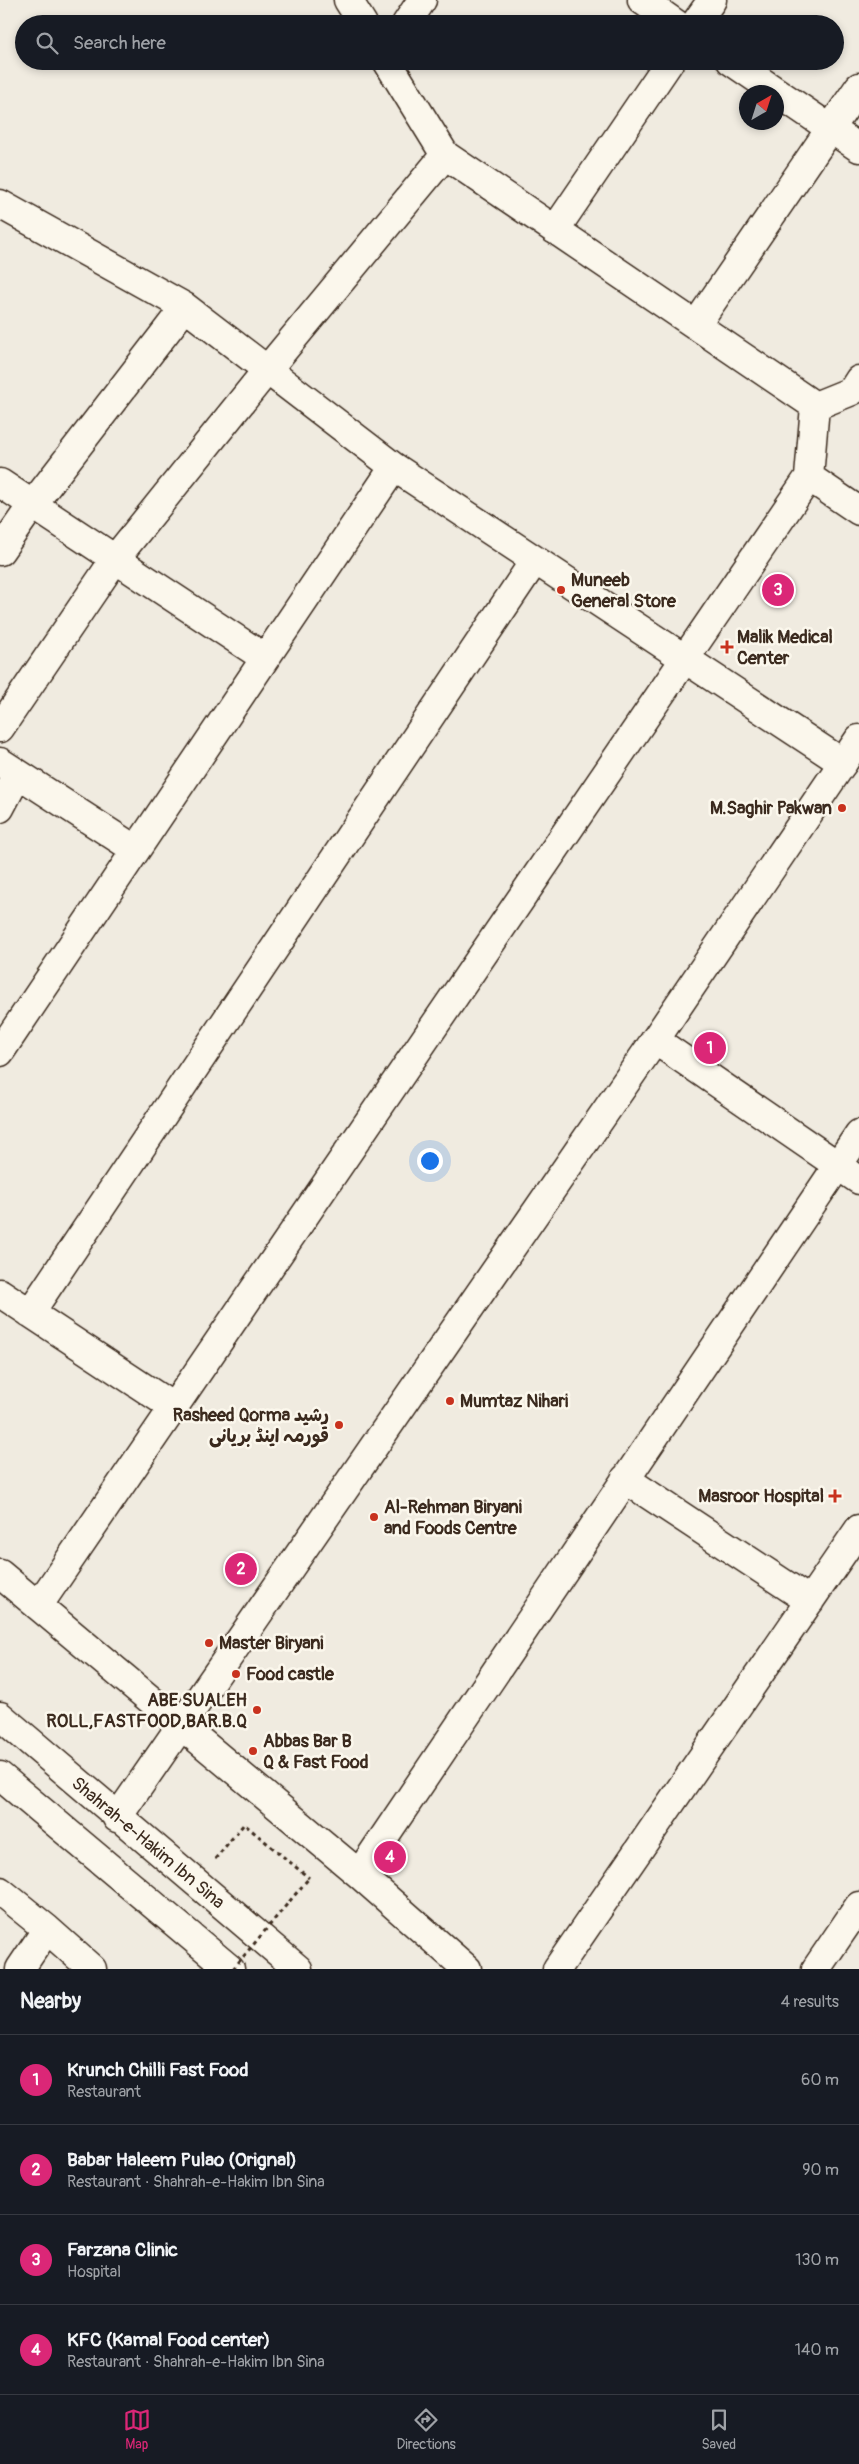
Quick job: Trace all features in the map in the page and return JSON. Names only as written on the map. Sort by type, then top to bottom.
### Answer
[{"type":"main road","points":[[348,0],[357,15]]},
{"type":"main road","points":[[412,15],[422,0]]},
{"type":"main road","points":[[642,0],[663,15]]},
{"type":"main road","points":[[701,15],[712,0]]},
{"type":"main road","points":[[393,70],[445,155],[815,406]]},
{"type":"main road","points":[[555,230],[664,70]]},
{"type":"main road","points":[[744,70],[859,148]]},
{"type":"main road","points":[[696,325],[859,87]]},
{"type":"main road","points":[[0,728],[115,559],[267,370],[445,155]]},
{"type":"main road","points":[[0,204],[184,307],[394,467],[684,658],[854,747],[181,1728],[117,1818]]},
{"type":"main road","points":[[0,551],[33,504],[184,307]]},
{"type":"main road","points":[[815,406],[852,391],[859,380]]},
{"type":"main road","points":[[38,1606],[809,477],[815,406]]},
{"type":"main road","points":[[0,1052],[394,467]]},
{"type":"main road","points":[[809,477],[859,511]]},
{"type":"main road","points":[[0,483],[265,658]]},
{"type":"main road","points":[[30,1313],[535,560]]},
{"type":"main road","points":[[0,808],[9,768],[136,850]]},
{"type":"main road","points":[[654,1040],[848,1173]]},
{"type":"main road","points":[[359,1874],[625,1479],[848,1173],[859,1134]]},
{"type":"main road","points":[[0,1293],[173,1407]]},
{"type":"main road","points":[[625,1479],[810,1601]]},
{"type":"main road","points":[[558,1969],[859,1529]]},
{"type":"main road","points":[[0,1574],[181,1728],[359,1874],[467,1969]]},
{"type":"main road","name":"Shahrah-e-Hakim Ibn Sina","points":[[0,1716],[117,1818],[298,1969]]},
{"type":"main road","points":[[0,1776],[232,1969]]},
{"type":"main road","points":[[0,1891],[92,1969]]},
{"type":"main road","points":[[816,1969],[859,1906]]},
{"type":"main road","points":[[20,1969],[47,1929]]},
{"type":"path","points":[[195,1882],[244,1824],[309,1878],[232,1969]]},
{"type":"place","name":"Muneeb General Store","points":[[561,590]]},
{"type":"place","name":"Farzana Clinic","points":[[778,590]]},
{"type":"place","name":"Malik Medical Center","points":[[727,647]]},
{"type":"place","name":"M.Saghir Pakwan","points":[[842,808]]},
{"type":"place","name":"Krunch Chilli Fast Food","points":[[710,1048]]},
{"type":"place","name":"Mumtaz Nihari","points":[[450,1401]]},
{"type":"place","name":"Rasheed Qorma رشید قورمہ اینڈ بریانی","points":[[339,1425]]},
{"type":"place","name":"Masroor Hospital","points":[[835,1496]]},
{"type":"place","name":"Al-Rehman Biryani and Foods Centre","points":[[374,1517]]},
{"type":"place","name":"Babar Haleem Pulao (Orignal)","points":[[241,1569]]},
{"type":"place","name":"Master Biryani","points":[[209,1643]]},
{"type":"place","name":"Food castle","points":[[236,1674]]},
{"type":"place","name":"ABE SUALEH ROLL,FASTFOOD,BAR.B.Q","points":[[257,1710]]},
{"type":"place","name":"Abbas Bar B Q & Fast Food","points":[[253,1751]]},
{"type":"place","name":"KFC (Kamal Food center)","points":[[390,1857]]}]
